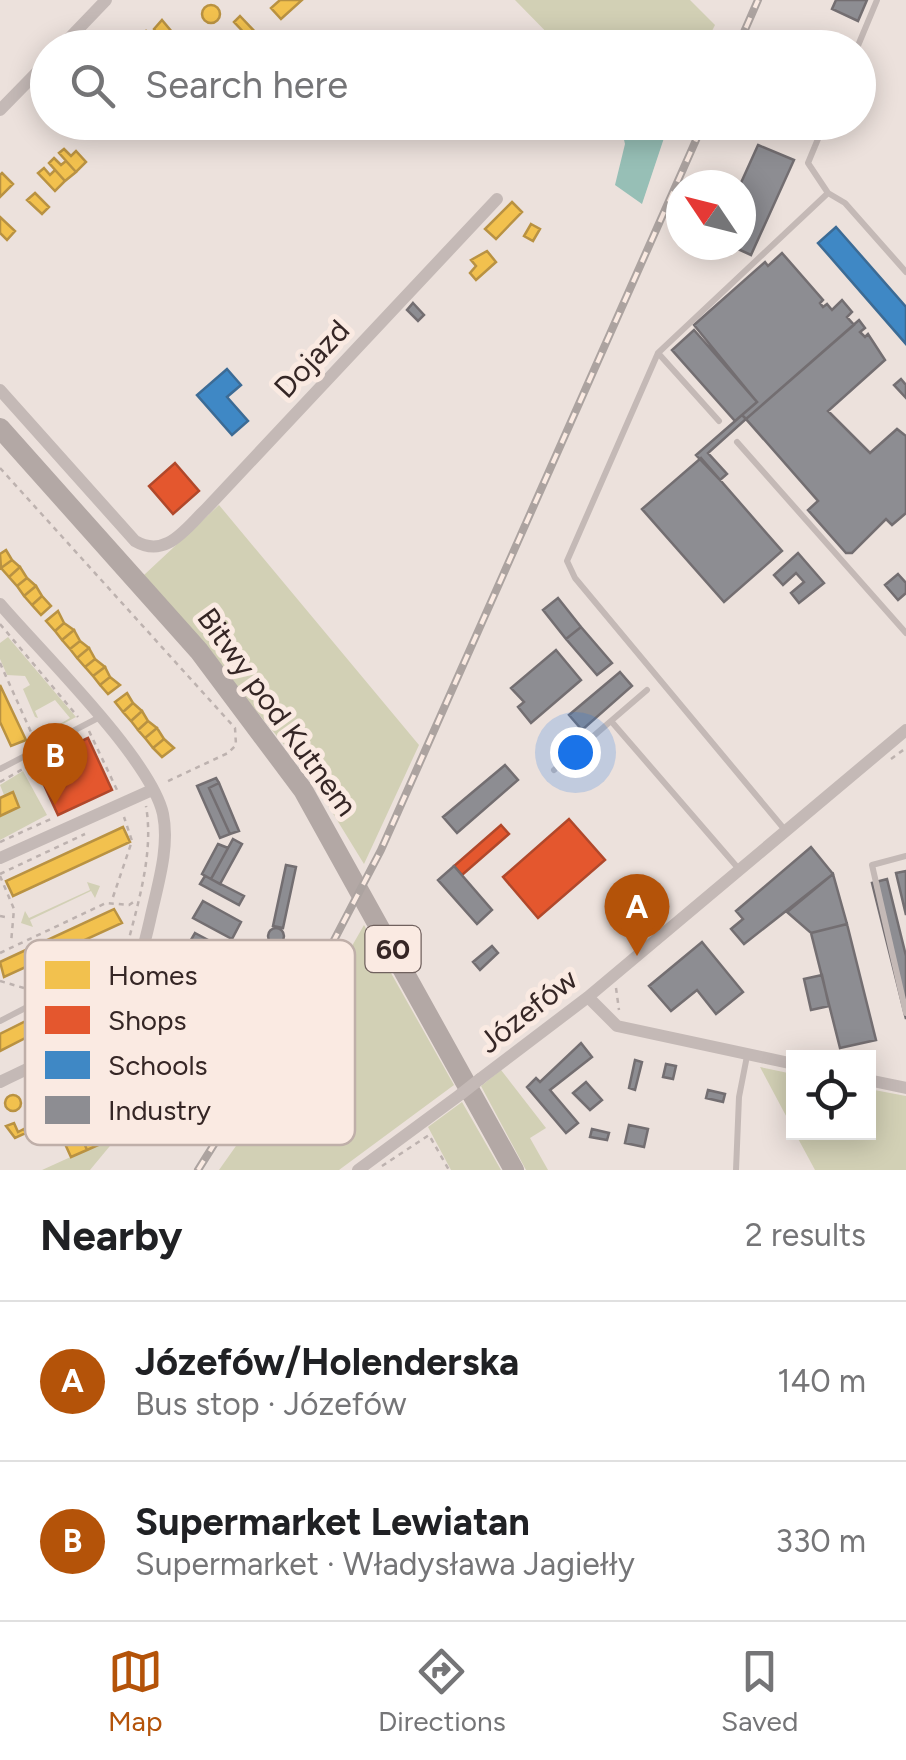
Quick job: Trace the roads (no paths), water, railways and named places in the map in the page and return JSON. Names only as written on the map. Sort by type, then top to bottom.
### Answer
[{"type":"main road","name":"Bitwy pod Kutnem","points":[[0,428],[199,651],[302,790],[514,1170]]},
{"type":"street","points":[[77,30],[106,0]]},
{"type":"street","points":[[1,108],[30,79]]},
{"type":"street","name":"Dojazd","points":[[0,390],[135,541],[148,548],[159,548],[206,509],[497,199]]},
{"type":"street","points":[[0,604],[98,718],[152,790],[163,813],[165,841],[145,940]]},
{"type":"street","name":"Józefów","points":[[358,1170],[588,996],[906,730]]},
{"type":"street","points":[[0,858],[152,790]]},
{"type":"street","points":[[588,996],[617,1026],[786,1062]]},
{"type":"street","points":[[0,1082],[25,1070]]},
{"type":"street","points":[[876,1082],[906,1088]]},
{"type":"lane","points":[[864,30],[878,0]]},
{"type":"lane","points":[[818,140],[808,163],[828,193],[845,203],[906,272]]},
{"type":"lane","points":[[785,830],[575,578],[567,561],[658,353],[828,193]]},
{"type":"lane","points":[[658,353],[719,421]]},
{"type":"lane","points":[[737,442],[906,633]]},
{"type":"lane","points":[[554,770],[647,690]]},
{"type":"lane","points":[[0,769],[98,718]]},
{"type":"lane","points":[[612,721],[740,869]]},
{"type":"lane","points":[[906,856],[872,865],[906,1013]]},
{"type":"lane","points":[[0,1021],[25,1010]]},
{"type":"lane","points":[[736,1170],[739,1097],[748,1054]]},
{"type":"water","points":[[624,140],[663,140],[642,204],[615,185]]},
{"type":"railway","points":[[745,30],[758,0]]},
{"type":"railway","points":[[334,940],[381,850],[696,140]]},
{"type":"railway","points":[[198,1170],[214,1145]]},
{"type":"place","name":"Supermarket Lewiatan","points":[[55,805]]},
{"type":"place","name":"Józefów/Holenderska","points":[[637,956]]}]
